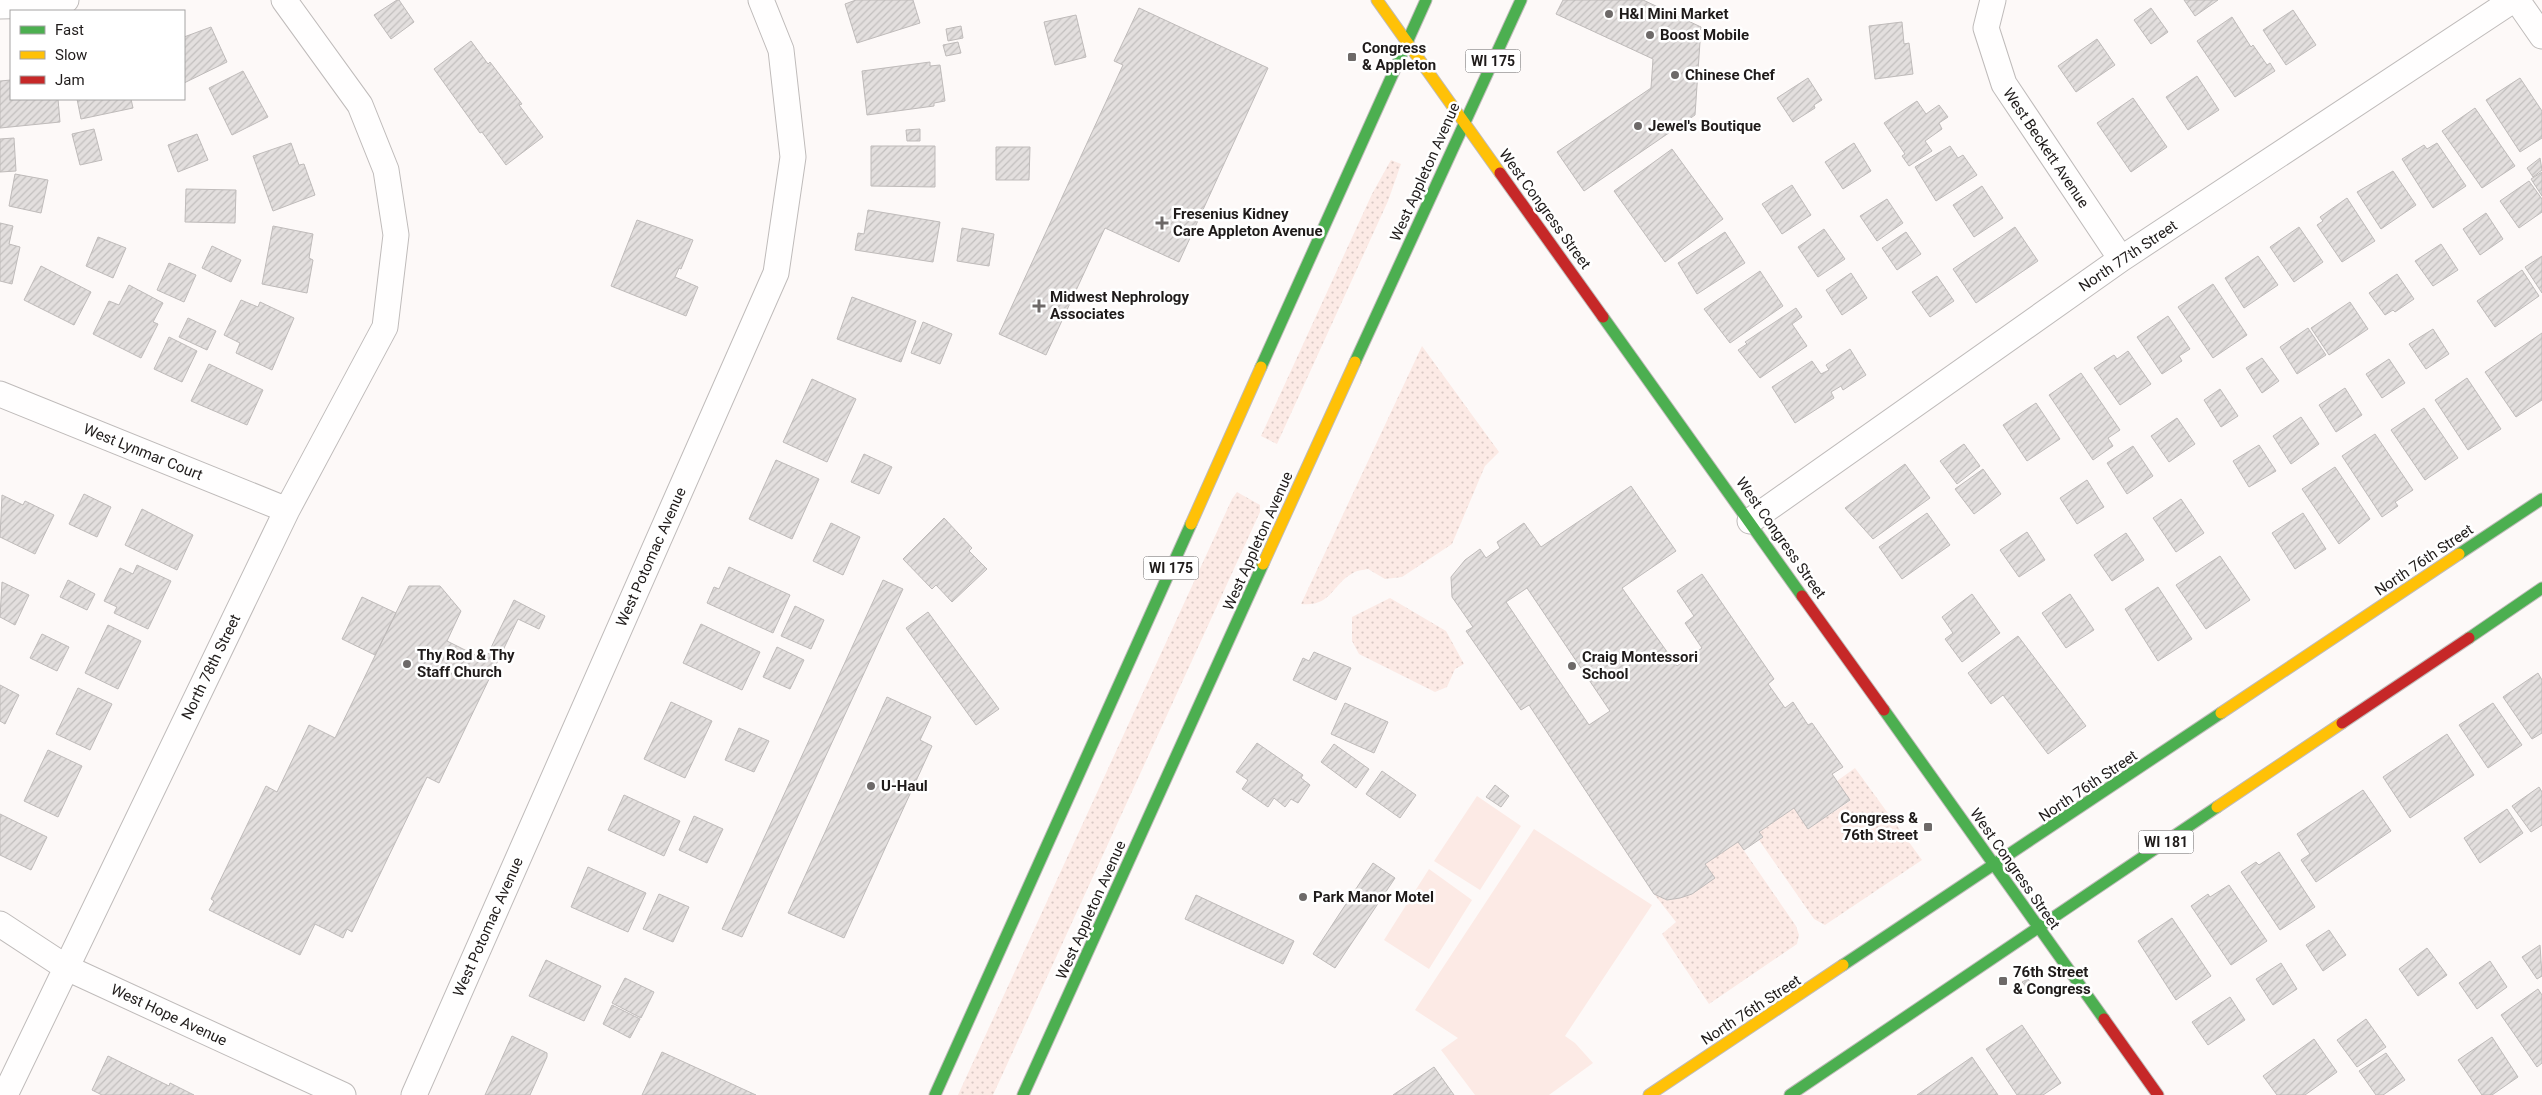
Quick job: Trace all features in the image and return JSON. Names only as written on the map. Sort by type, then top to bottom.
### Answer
[{"type":"main road","name":"West Congress Street","points":[[1378,0],[2158,1095]]},
{"type":"main road","name":"WI 175","points":[[935,1095],[1426,0]]},
{"type":"main road","name":"West Appleton Avenue","points":[[1023,1095],[1464,121],[1521,0]]},
{"type":"main road","name":"North 76th Street","points":[[1649,1095],[1995,866],[2542,499]]},
{"type":"main road","name":"WI 181","points":[[1790,1095],[2542,588]]},
{"type":"street","points":[[0,6],[43,6],[66,0]]},
{"type":"street","name":"North 78th Street","points":[[5,1095],[287,510],[384,327],[396,235],[386,170],[360,105],[284,0]]},
{"type":"street","name":"West Potomac Avenue","points":[[414,1095],[776,273],[793,157],[781,50],[761,0]]},
{"type":"street","name":"West Beckett Avenue","points":[[1993,0],[1986,28],[2004,84],[2121,259]]},
{"type":"street","name":"North 77th Street","points":[[1750,521],[2121,259],[2513,0]]},
{"type":"street","points":[[2517,0],[2542,36]]},
{"type":"street","name":"West Lynmar Court","points":[[0,394],[287,510]]},
{"type":"street","name":"West Hope Avenue","points":[[0,924],[67,968],[343,1095]]},
{"type":"shaded area","points":[[1391,160],[1401,164],[1388,201],[1277,444],[1261,436],[1372,194]]},
{"type":"shaded area","points":[[1422,346],[1499,452],[1485,466],[1452,544],[1402,577],[1385,579],[1368,569],[1358,571],[1340,583],[1325,599],[1311,604],[1301,604]]},
{"type":"shaded area","points":[[1237,492],[1260,505],[1260,512],[993,1095],[958,1095],[1232,499]]},
{"type":"shaded area","points":[[1390,598],[1446,631],[1464,664],[1455,669],[1447,687],[1435,692],[1359,654],[1352,641],[1352,617]]},
{"type":"shaded area","points":[[1855,768],[1922,860],[1825,925],[1814,919],[1759,840],[1763,837],[1759,832],[1794,808],[1808,829],[1850,801],[1837,781]]},
{"type":"shaded area","points":[[1477,796],[1521,826],[1480,890],[1434,861]]},
{"type":"shaded area","points":[[1534,829],[1652,905],[1565,1036],[1575,1043],[1593,1063],[1549,1095],[1475,1095],[1441,1050],[1458,1038],[1415,1010]]},
{"type":"shaded area","points":[[1738,842],[1796,926],[1799,935],[1797,944],[1709,1004],[1662,934],[1676,922],[1654,894],[1667,900],[1692,894],[1705,864]]},
{"type":"shaded area","points":[[1429,869],[1472,900],[1429,969],[1384,940]]},
{"type":"building","points":[[399,0],[414,22],[391,39],[374,15]]},
{"type":"building","points":[[856,0],[913,0],[920,23],[857,43],[845,4]]},
{"type":"building","points":[[1563,0],[1643,0],[1701,27],[1695,115],[1584,191],[1557,152],[1651,88],[1653,59],[1556,14]]},
{"type":"building","points":[[2184,0],[2218,0],[2195,16]]},
{"type":"building","points":[[1139,8],[1268,68],[1179,262],[1105,228],[1046,355],[999,334],[1123,65],[1114,61]]},
{"type":"building","points":[[2151,8],[2168,32],[2151,44],[2134,20]]},
{"type":"building","points":[[2293,10],[2316,45],[2286,65],[2263,30]]},
{"type":"building","points":[[1076,15],[1086,57],[1055,65],[1044,22]]},
{"type":"building","points":[[2232,17],[2251,47],[2253,45],[2267,65],[2270,63],[2275,71],[2235,97],[2197,41]]},
{"type":"building","points":[[1902,22],[1904,44],[1909,43],[1913,74],[1875,79],[1869,26]]},
{"type":"building","points":[[961,26],[963,38],[948,41],[946,29]]},
{"type":"building","points":[[211,27],[227,62],[185,83],[185,37]]},
{"type":"building","points":[[2097,39],[2115,65],[2076,92],[2058,66]]},
{"type":"building","points":[[471,41],[488,64],[490,62],[522,104],[519,105],[543,137],[506,165],[482,132],[480,133],[434,69]]},
{"type":"building","points":[[958,42],[961,53],[946,56],[943,45]]},
{"type":"building","points":[[930,62],[930,66],[940,65],[945,101],[934,103],[934,106],[867,115],[862,71]]},
{"type":"building","points":[[243,71],[268,117],[232,135],[209,88]]},
{"type":"building","points":[[2197,76],[2219,110],[2188,130],[2166,97]]},
{"type":"building","points":[[1808,78],[1822,100],[1814,105],[1815,108],[1793,122],[1777,98]]},
{"type":"building","points":[[2520,78],[2542,111],[2542,138],[2520,152],[2486,100]]},
{"type":"building","points":[[10,80],[10,100],[58,100],[60,122],[0,128],[0,81]]},
{"type":"building","points":[[2133,98],[2167,147],[2131,172],[2097,123]]},
{"type":"building","points":[[77,100],[131,100],[133,108],[81,119]]},
{"type":"building","points":[[1917,101],[1926,114],[1939,105],[1948,117],[1939,123],[1942,129],[1925,141],[1932,151],[1909,166],[1902,156],[1905,154],[1884,123]]},
{"type":"building","points":[[2475,108],[2515,166],[2482,188],[2442,131]]},
{"type":"building","points":[[94,129],[102,160],[80,165],[72,134]]},
{"type":"building","points":[[920,129],[920,141],[907,141],[906,130]]},
{"type":"building","points":[[197,134],[208,160],[178,172],[168,145]]},
{"type":"building","points":[[14,138],[16,171],[0,172],[0,139]]},
{"type":"building","points":[[291,143],[299,165],[304,164],[315,195],[273,211],[253,156]]},
{"type":"building","points":[[1854,143],[1871,171],[1843,189],[1825,162]]},
{"type":"building","points":[[2437,143],[2466,186],[2433,208],[2402,159],[2424,145],[2427,149]]},
{"type":"building","points":[[871,146],[935,146],[935,187],[871,186]]},
{"type":"building","points":[[1950,146],[1958,158],[1963,155],[1977,175],[1936,201],[1915,167]]},
{"type":"building","points":[[996,147],[1030,147],[1029,180],[996,180]]},
{"type":"building","points":[[1672,149],[1723,219],[1665,262],[1614,191]]},
{"type":"building","points":[[2540,158],[2542,170],[2533,177],[2527,168]]},
{"type":"building","points":[[2393,171],[2416,205],[2381,229],[2357,192]]},
{"type":"building","points":[[2542,172],[2542,196],[2531,179]]},
{"type":"building","points":[[15,174],[48,180],[41,213],[9,206]]},
{"type":"building","points":[[2529,181],[2542,199],[2542,212],[2519,228],[2500,201]]},
{"type":"building","points":[[1792,185],[1811,215],[1782,234],[1762,204]]},
{"type":"building","points":[[1982,186],[2003,218],[1974,237],[1953,205]]},
{"type":"building","points":[[186,189],[236,190],[235,223],[185,222]]},
{"type":"building","points":[[2347,198],[2375,241],[2342,262],[2317,225],[2323,221],[2320,217]]},
{"type":"building","points":[[1887,199],[1903,223],[1877,241],[1860,216]]},
{"type":"building","points":[[868,210],[940,222],[933,262],[855,250],[858,233],[864,234]]},
{"type":"building","points":[[2486,213],[2503,239],[2480,255],[2463,229]]},
{"type":"building","points":[[637,220],[693,240],[681,269],[679,268],[675,277],[698,287],[686,316],[611,286]]},
{"type":"building","points":[[0,223],[13,226],[9,244],[20,247],[12,284],[0,281]]},
{"type":"building","points":[[273,226],[313,234],[309,258],[313,260],[307,293],[262,284]]},
{"type":"building","points":[[2015,227],[2038,261],[1976,303],[1953,269]]},
{"type":"building","points":[[2299,227],[2323,262],[2294,282],[2270,247]]},
{"type":"building","points":[[962,228],[994,234],[989,266],[957,261]]},
{"type":"building","points":[[1824,229],[1845,259],[1818,277],[1798,247]]},
{"type":"building","points":[[1725,232],[1745,263],[1697,294],[1678,263]]},
{"type":"building","points":[[1906,232],[1921,254],[1897,270],[1882,248]]},
{"type":"building","points":[[98,237],[126,248],[113,278],[86,266]]},
{"type":"building","points":[[2441,244],[2458,270],[2433,286],[2415,261]]},
{"type":"building","points":[[212,246],[241,260],[231,282],[202,268]]},
{"type":"building","points":[[2258,256],[2278,285],[2244,308],[2225,278]]},
{"type":"building","points":[[2542,256],[2542,293],[2525,267]]},
{"type":"building","points":[[169,263],[196,275],[184,302],[157,290]]},
{"type":"building","points":[[41,266],[91,292],[74,325],[24,300]]},
{"type":"building","points":[[2522,270],[2539,296],[2495,327],[2477,301]]},
{"type":"building","points":[[1760,271],[1783,306],[1730,343],[1704,309]]},
{"type":"building","points":[[1851,273],[1867,298],[1842,315],[1826,290]]},
{"type":"building","points":[[2397,274],[2414,299],[2395,312],[2393,310],[2385,315],[2369,293]]},
{"type":"building","points":[[1937,276],[1954,301],[1930,317],[1912,292]]},
{"type":"building","points":[[2213,284],[2247,335],[2213,358],[2178,307]]},
{"type":"building","points":[[129,285],[163,303],[153,322],[158,324],[141,358],[93,334],[109,301],[119,305]]},
{"type":"building","points":[[852,297],[916,321],[901,362],[837,339]]},
{"type":"building","points":[[241,300],[258,307],[260,302],[294,318],[272,370],[236,353],[240,343],[224,335]]},
{"type":"building","points":[[2350,302],[2368,329],[2329,355],[2311,328]]},
{"type":"building","points":[[1796,308],[1802,317],[1792,324],[1807,346],[1760,378],[1738,350],[1747,344],[1745,342]]},
{"type":"building","points":[[2168,316],[2190,349],[2179,356],[2182,361],[2162,374],[2137,337]]},
{"type":"building","points":[[188,318],[216,331],[207,350],[179,337]]},
{"type":"building","points":[[923,322],[952,334],[940,364],[911,353]]},
{"type":"building","points":[[2308,328],[2326,355],[2297,374],[2280,347]]},
{"type":"building","points":[[2433,329],[2449,354],[2426,369],[2409,344]]},
{"type":"building","points":[[2542,333],[2542,400],[2516,417],[2485,372]]},
{"type":"building","points":[[169,337],[197,351],[182,382],[154,369]]},
{"type":"building","points":[[1850,349],[1866,375],[1843,390],[1841,386],[1831,392],[1834,398],[1795,423],[1772,387],[1812,361],[1821,374],[1829,370],[1826,365]]},
{"type":"building","points":[[2128,351],[2151,384],[2120,405],[2094,368],[2114,355],[2117,359]]},
{"type":"building","points":[[2262,358],[2279,381],[2262,393],[2246,368]]},
{"type":"building","points":[[2389,359],[2405,383],[2382,398],[2366,374]]},
{"type":"building","points":[[209,364],[263,390],[247,425],[191,401]]},
{"type":"building","points":[[2081,373],[2120,430],[2108,438],[2113,446],[2093,460],[2049,395]]},
{"type":"building","points":[[2467,378],[2501,429],[2468,450],[2435,400]]},
{"type":"building","points":[[812,379],[856,399],[827,462],[783,442]]},
{"type":"building","points":[[2345,388],[2362,415],[2336,432],[2319,405]]},
{"type":"building","points":[[2220,389],[2238,416],[2221,427],[2204,400]]},
{"type":"building","points":[[2036,403],[2060,439],[2027,461],[2003,425]]},
{"type":"building","points":[[2424,408],[2458,458],[2425,480],[2391,430]]},
{"type":"building","points":[[2301,417],[2319,444],[2291,464],[2273,436]]},
{"type":"building","points":[[2177,418],[2195,444],[2169,462],[2151,436]]},
{"type":"building","points":[[2375,434],[2413,490],[2395,502],[2398,506],[2382,517],[2342,456]]},
{"type":"building","points":[[1964,444],[1980,466],[1957,484],[1940,461]]},
{"type":"building","points":[[2259,445],[2276,471],[2249,487],[2233,461]]},
{"type":"building","points":[[2133,446],[2153,476],[2127,494],[2107,463]]},
{"type":"building","points":[[864,454],[892,467],[879,494],[851,482]]},
{"type":"building","points":[[776,460],[819,479],[792,539],[749,519]]},
{"type":"building","points":[[1905,464],[1930,498],[1873,539],[1845,508]]},
{"type":"building","points":[[2335,467],[2370,519],[2339,544],[2302,489]]},
{"type":"building","points":[[1983,469],[2001,494],[1974,514],[1955,489]]},
{"type":"building","points":[[2087,480],[2104,507],[2077,524],[2060,498]]},
{"type":"building","points":[[1631,486],[1676,551],[1622,588],[1677,666],[1702,648],[1685,623],[1694,616],[1677,591],[1702,574],[1774,679],[1768,684],[1785,708],[1793,702],[1808,725],[1812,723],[1843,767],[1832,774],[1850,800],[1808,829],[1794,808],[1759,832],[1763,837],[1744,850],[1738,842],[1705,864],[1715,878],[1692,894],[1667,900],[1654,894],[1529,705],[1521,710],[1466,631],[1473,627],[1452,597],[1451,577],[1465,560],[1480,549],[1486,558],[1500,548],[1497,542],[1524,523],[1541,547]],"holes":[[[1527,588],[1610,711],[1589,725],[1506,602]]]},
{"type":"building","points":[[84,494],[111,507],[97,537],[69,524]]},
{"type":"building","points":[[2,495],[23,505],[25,501],[54,515],[35,554],[0,537]]},
{"type":"building","points":[[2181,499],[2204,533],[2176,552],[2153,518]]},
{"type":"building","points":[[142,509],[193,535],[177,570],[125,545]]},
{"type":"building","points":[[1927,513],[1950,545],[1902,579],[1879,547]]},
{"type":"building","points":[[2303,513],[2326,549],[2295,569],[2272,533]]},
{"type":"building","points":[[944,518],[972,548],[969,551],[987,569],[952,602],[936,585],[932,589],[903,559]]},
{"type":"building","points":[[831,523],[860,537],[843,575],[813,561]]},
{"type":"building","points":[[2027,532],[2045,560],[2019,577],[2000,550]]},
{"type":"building","points":[[2126,533],[2144,560],[2112,581],[2094,555]]},
{"type":"building","points":[[2220,556],[2250,600],[2206,629],[2176,585]]},
{"type":"building","points":[[137,565],[171,581],[148,629],[114,613],[117,607],[104,601],[120,568],[133,574]]},
{"type":"building","points":[[729,567],[790,595],[773,633],[707,603],[714,587],[719,589]]},
{"type":"building","points":[[68,580],[95,594],[87,610],[60,597]]},
{"type":"building","points":[[883,580],[903,589],[742,937],[722,929]]},
{"type":"building","points":[[2,582],[29,595],[15,625],[0,617]]},
{"type":"building","points":[[409,586],[440,586],[461,611],[447,641],[485,660],[514,600],[545,616],[539,629],[518,619],[439,783],[427,777],[352,932],[347,929],[343,938],[315,924],[300,955],[209,910],[214,901],[211,899],[266,786],[277,792],[309,725],[335,738]]},
{"type":"building","points":[[2158,587],[2192,639],[2158,661],[2125,609]]},
{"type":"building","points":[[1972,594],[2000,633],[1962,662],[1945,639],[1953,633],[1942,617]]},
{"type":"building","points":[[2070,594],[2094,630],[2066,648],[2042,613]]},
{"type":"building","points":[[362,597],[396,613],[375,655],[342,639]]},
{"type":"building","points":[[795,606],[824,620],[811,649],[781,636]]},
{"type":"building","points":[[928,612],[999,709],[976,725],[906,628]]},
{"type":"building","points":[[701,624],[760,652],[742,690],[683,663]]},
{"type":"building","points":[[108,625],[141,641],[118,689],[85,673]]},
{"type":"building","points":[[42,634],[69,647],[57,671],[30,658]]},
{"type":"building","points":[[2018,636],[2086,726],[2048,754],[2003,695],[1991,704],[1968,673]]},
{"type":"building","points":[[777,647],[804,660],[790,689],[763,677]]},
{"type":"building","points":[[1314,652],[1351,668],[1336,700],[1293,680],[1303,658],[1309,661]]},
{"type":"building","points":[[2538,673],[2542,680],[2542,733],[2532,739],[2503,697]]},
{"type":"building","points":[[0,685],[19,695],[5,724],[0,721]]},
{"type":"building","points":[[78,688],[112,704],[90,750],[56,734]]},
{"type":"building","points":[[887,697],[931,717],[920,740],[932,746],[844,938],[788,913]]},
{"type":"building","points":[[671,702],[712,721],[685,778],[644,759]]},
{"type":"building","points":[[1345,703],[1388,722],[1374,753],[1331,734]]},
{"type":"building","points":[[2493,703],[2522,745],[2488,768],[2459,725]]},
{"type":"building","points":[[739,728],[769,741],[754,772],[725,760]]},
{"type":"building","points":[[2447,734],[2474,775],[2410,818],[2383,777]]},
{"type":"building","points":[[1257,743],[1303,775],[1301,778],[1310,785],[1298,803],[1291,799],[1285,807],[1274,798],[1268,807],[1242,789],[1248,780],[1236,772]]},
{"type":"building","points":[[1334,744],[1369,769],[1356,788],[1321,762]]},
{"type":"building","points":[[48,750],[82,766],[58,817],[24,801]]},
{"type":"building","points":[[1382,771],[1416,795],[1400,818],[1366,794]]},
{"type":"building","points":[[1495,785],[1509,796],[1501,807],[1486,797]]},
{"type":"building","points":[[2539,787],[2542,792],[2542,825],[2531,832],[2512,806]]},
{"type":"building","points":[[2363,790],[2391,831],[2316,882],[2301,860],[2310,854],[2297,834]]},
{"type":"building","points":[[624,795],[680,821],[664,856],[608,830]]},
{"type":"building","points":[[2507,809],[2523,833],[2480,863],[2464,838]]},
{"type":"building","points":[[0,814],[47,837],[31,870],[0,855]]},
{"type":"building","points":[[694,816],[723,829],[707,863],[679,850]]},
{"type":"building","points":[[2279,852],[2315,907],[2280,930],[2241,872],[2256,862],[2259,865]]},
{"type":"building","points":[[1373,863],[1395,878],[1335,968],[1313,954]]},
{"type":"building","points":[[588,867],[646,893],[628,932],[571,907]]},
{"type":"building","points":[[2229,885],[2267,941],[2231,965],[2191,906],[2208,894],[2210,897]]},
{"type":"building","points":[[659,894],[689,907],[673,942],[643,929]]},
{"type":"building","points":[[1196,895],[1294,941],[1283,964],[1185,919]]},
{"type":"building","points":[[2172,918],[2211,976],[2176,1000],[2138,941]]},
{"type":"building","points":[[2329,930],[2346,955],[2323,971],[2306,945]]},
{"type":"building","points":[[2540,945],[2542,976],[2537,979],[2522,957]]},
{"type":"building","points":[[2427,948],[2447,975],[2418,996],[2399,969]]},
{"type":"building","points":[[546,960],[601,986],[584,1021],[529,996]]},
{"type":"building","points":[[2490,961],[2507,987],[2477,1009],[2459,983]]},
{"type":"building","points":[[2281,963],[2297,989],[2273,1005],[2256,979]]},
{"type":"building","points":[[625,978],[654,992],[641,1018],[612,1003]]},
{"type":"building","points":[[2028,979],[2035,989],[2031,992],[2022,982]]},
{"type":"building","points":[[2538,989],[2542,995],[2542,1063],[2537,1067],[2501,1015]]},
{"type":"building","points":[[2230,997],[2245,1020],[2208,1045],[2192,1022]]},
{"type":"building","points":[[612,1005],[640,1019],[630,1038],[603,1024]]},
{"type":"building","points":[[2366,1019],[2386,1047],[2357,1067],[2337,1040]]},
{"type":"building","points":[[2022,1025],[2061,1083],[2043,1095],[2017,1095],[1986,1049]]},
{"type":"building","points":[[512,1036],[547,1053],[547,1057],[530,1095],[485,1095]]},
{"type":"building","points":[[2492,1037],[2518,1077],[2492,1095],[2482,1095],[2458,1060]]},
{"type":"building","points":[[2314,1039],[2337,1072],[2305,1095],[2277,1095],[2263,1076]]},
{"type":"building","points":[[662,1052],[756,1095],[642,1095]]},
{"type":"building","points":[[2386,1053],[2405,1080],[2383,1095],[2376,1095],[2359,1071]]},
{"type":"building","points":[[108,1056],[169,1086],[170,1083],[194,1095],[102,1095],[92,1090]]},
{"type":"building","points":[[1972,1057],[1998,1095],[1917,1095]]},
{"type":"building","points":[[1434,1067],[1454,1095],[1393,1095]]},
{"type":"traffic: fast","points":[[1261,367],[1426,0]]},
{"type":"traffic: fast","points":[[1355,362],[1521,0]]},
{"type":"traffic: fast","points":[[1603,317],[1802,596]]},
{"type":"traffic: fast","points":[[2459,554],[2542,499]]},
{"type":"traffic: fast","points":[[935,1095],[1191,524]]},
{"type":"traffic: fast","points":[[1023,1095],[1263,564]]},
{"type":"traffic: fast","points":[[2469,638],[2542,588]]},
{"type":"traffic: fast","points":[[1884,710],[2104,1019]]},
{"type":"traffic: fast","points":[[1843,965],[2221,713]]},
{"type":"traffic: fast","points":[[1790,1095],[2217,807]]},
{"type":"traffic: slow","points":[[1377,0],[1500,173]]},
{"type":"traffic: slow","points":[[1263,564],[1355,362]]},
{"type":"traffic: slow","points":[[1191,524],[1261,367]]},
{"type":"traffic: slow","points":[[2221,713],[2459,554]]},
{"type":"traffic: slow","points":[[2217,807],[2342,723]]},
{"type":"traffic: slow","points":[[1649,1095],[1843,965]]},
{"type":"traffic: jam","points":[[1500,173],[1603,317]]},
{"type":"traffic: jam","points":[[1802,596],[1884,710]]},
{"type":"traffic: jam","points":[[2342,723],[2469,638]]},
{"type":"traffic: jam","points":[[2104,1019],[2158,1095]]},
{"type":"place","name":"H&I Mini Market","points":[[1609,14]]},
{"type":"place","name":"Boost Mobile","points":[[1650,35]]},
{"type":"place","name":"Congress & Appleton","points":[[1352,57]]},
{"type":"place","name":"Chinese Chef","points":[[1675,75]]},
{"type":"place","name":"Jewel's Boutique","points":[[1638,126]]},
{"type":"place","name":"Fresenius Kidney Care Appleton Avenue","points":[[1162,223]]},
{"type":"place","name":"Midwest Nephrology Associates","points":[[1039,306]]},
{"type":"place","name":"Thy Rod & Thy Staff Church","points":[[407,664]]},
{"type":"place","name":"Craig Montessori School","points":[[1572,666]]},
{"type":"place","name":"U-Haul","points":[[871,786]]},
{"type":"place","name":"Congress & 76th Street","points":[[1928,827]]},
{"type":"place","name":"Park Manor Motel","points":[[1303,897]]},
{"type":"place","name":"76th Street & Congress","points":[[2003,981]]}]
